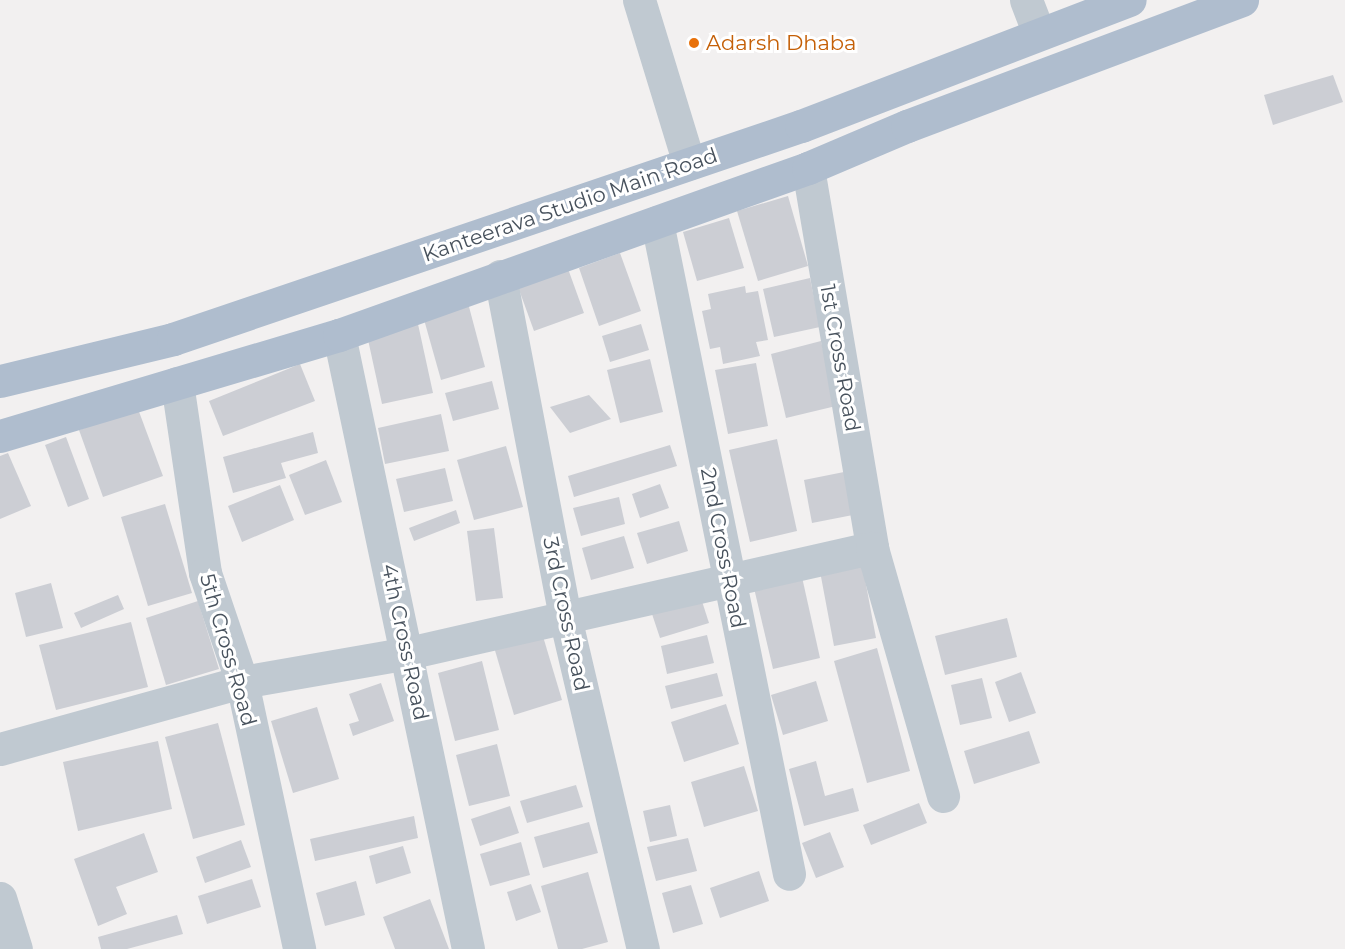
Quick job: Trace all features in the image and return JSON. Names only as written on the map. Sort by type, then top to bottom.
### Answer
[{"type":"main road","name":"Kanteerava Studio Main Road","points":[[0,381],[172,339],[886,95],[1038,32],[1130,0]]},
{"type":"main road","points":[[0,436],[339,335],[808,168],[907,126],[1242,0]]},
{"type":"street","points":[[639,0],[689,164]]},
{"type":"street","points":[[1026,0],[1038,32]]},
{"type":"street","name":"1st Cross Road","points":[[808,168],[872,548],[943,796]]},
{"type":"street","name":"2nd Cross Road","points":[[657,222],[789,874]]},
{"type":"street","name":"3rd Cross Road","points":[[500,276],[565,617],[643,949]]},
{"type":"street","name":"4th Cross Road","points":[[339,335],[408,652],[468,949]]},
{"type":"street","name":"5th Cross Road","points":[[177,384],[205,573],[242,682],[299,949]]},
{"type":"street","points":[[0,749],[242,682],[408,652],[872,548]]},
{"type":"street","points":[[0,898],[16,949]]},
{"type":"building","points":[[1333,75],[1343,102],[1273,125],[1264,95]]},
{"type":"building","points":[[788,196],[808,266],[758,281],[737,211]]},
{"type":"building","points":[[729,218],[744,268],[697,281],[683,232]]},
{"type":"building","points":[[620,253],[641,311],[599,326],[579,268]]},
{"type":"building","points":[[567,266],[584,313],[534,331],[517,284]]},
{"type":"building","points":[[810,278],[820,327],[774,337],[763,289]]},
{"type":"building","points":[[745,286],[746,293],[758,291],[768,340],[756,342],[760,356],[723,364],[720,347],[710,349],[702,311],[711,309],[708,294]]},
{"type":"building","points":[[468,303],[485,367],[441,380],[423,316]]},
{"type":"building","points":[[418,324],[433,393],[382,404],[367,335]]},
{"type":"building","points":[[641,324],[649,350],[610,362],[602,336]]},
{"type":"building","points":[[821,341],[836,406],[786,418],[771,354]]},
{"type":"building","points":[[650,359],[663,412],[620,423],[607,370]]},
{"type":"building","points":[[756,363],[768,426],[728,434],[715,370]]},
{"type":"building","points":[[300,364],[315,401],[223,436],[209,401]]},
{"type":"building","points":[[492,381],[499,409],[453,421],[445,393]]},
{"type":"building","points":[[589,395],[611,419],[570,433],[550,407]]},
{"type":"building","points":[[138,409],[163,476],[103,497],[79,430]]},
{"type":"building","points":[[441,414],[449,451],[385,464],[378,428]]},
{"type":"building","points":[[313,432],[318,453],[281,463],[286,478],[233,493],[223,457]]},
{"type":"building","points":[[66,437],[89,499],[68,507],[45,445]]},
{"type":"building","points":[[777,439],[797,531],[750,542],[729,450]]},
{"type":"building","points":[[670,445],[677,466],[574,497],[568,476]]},
{"type":"building","points":[[506,446],[523,507],[474,520],[457,460]]},
{"type":"building","points":[[8,453],[31,506],[0,519],[0,456]]},
{"type":"building","points":[[326,460],[342,502],[305,515],[289,475]]},
{"type":"building","points":[[445,468],[453,501],[404,512],[396,479]]},
{"type":"building","points":[[849,471],[858,514],[812,523],[804,480]]},
{"type":"building","points":[[660,484],[669,508],[640,518],[632,494]]},
{"type":"building","points":[[280,485],[294,520],[242,542],[228,506]]},
{"type":"building","points":[[619,497],[625,524],[581,536],[573,508]]},
{"type":"building","points":[[165,504],[192,593],[148,606],[121,517]]},
{"type":"building","points":[[456,510],[460,523],[414,541],[409,528]]},
{"type":"building","points":[[679,521],[688,551],[647,564],[637,533]]},
{"type":"building","points":[[494,528],[503,598],[476,601],[467,531]]},
{"type":"building","points":[[624,536],[634,568],[591,580],[582,548]]},
{"type":"building","points":[[861,558],[876,638],[834,646],[819,566]]},
{"type":"building","points":[[802,577],[820,658],[773,669],[754,588]]},
{"type":"building","points":[[51,583],[63,628],[26,637],[15,593]]},
{"type":"building","points":[[699,592],[709,623],[660,638],[650,608]]},
{"type":"building","points":[[118,595],[124,609],[81,628],[74,613]]},
{"type":"building","points":[[198,601],[219,669],[166,685],[146,618]]},
{"type":"building","points":[[1007,618],[1017,657],[945,675],[935,636]]},
{"type":"building","points":[[131,622],[148,687],[56,710],[39,645]]},
{"type":"building","points":[[542,633],[562,700],[514,715],[494,647]]},
{"type":"building","points":[[707,635],[714,663],[667,674],[661,646]]},
{"type":"building","points":[[877,648],[910,771],[867,783],[834,661]]},
{"type":"building","points":[[482,661],[499,730],[455,741],[438,673]]},
{"type":"building","points":[[1021,672],[1036,713],[1009,722],[995,682]]},
{"type":"building","points":[[717,673],[723,696],[671,709],[665,686]]},
{"type":"building","points":[[982,678],[992,718],[960,725],[951,685]]},
{"type":"building","points":[[816,681],[828,721],[783,735],[771,695]]},
{"type":"building","points":[[381,683],[394,721],[353,736],[349,724],[359,721],[349,694]]},
{"type":"building","points":[[726,704],[739,744],[684,762],[671,722]]},
{"type":"building","points":[[317,707],[339,779],[293,793],[271,721]]},
{"type":"building","points":[[218,723],[245,825],[193,839],[165,737]]},
{"type":"building","points":[[1029,731],[1040,763],[974,784],[964,751]]},
{"type":"building","points":[[158,741],[172,809],[78,831],[63,762]]},
{"type":"building","points":[[497,744],[510,796],[469,806],[456,755]]},
{"type":"building","points":[[816,761],[825,796],[853,788],[859,811],[804,826],[789,769]]},
{"type":"building","points":[[744,766],[758,811],[704,827],[691,782]]},
{"type":"building","points":[[576,785],[583,807],[527,823],[520,801]]},
{"type":"building","points":[[919,803],[927,823],[871,845],[863,825]]},
{"type":"building","points":[[670,805],[677,836],[650,842],[643,811]]},
{"type":"building","points":[[510,806],[519,833],[480,846],[471,819]]},
{"type":"building","points":[[414,816],[418,838],[315,861],[310,839]]},
{"type":"building","points":[[589,822],[598,853],[543,868],[534,837]]},
{"type":"building","points":[[830,832],[844,867],[816,878],[802,843]]},
{"type":"building","points":[[144,833],[158,872],[116,887],[127,914],[98,926],[74,859]]},
{"type":"building","points":[[688,838],[697,871],[656,881],[647,847]]},
{"type":"building","points":[[241,840],[251,867],[205,883],[196,857]]},
{"type":"building","points":[[521,842],[530,875],[490,886],[480,854]]},
{"type":"building","points":[[403,846],[411,873],[376,884],[369,856]]},
{"type":"building","points":[[759,871],[769,901],[720,918],[710,888]]},
{"type":"building","points":[[588,872],[608,942],[582,949],[558,949],[541,886]]},
{"type":"building","points":[[252,879],[261,907],[207,924],[198,896]]},
{"type":"building","points":[[356,881],[365,915],[325,926],[316,893]]},
{"type":"building","points":[[531,884],[541,912],[516,921],[507,892]]},
{"type":"building","points":[[691,885],[703,924],[673,933],[662,893]]},
{"type":"building","points":[[430,899],[449,949],[395,949],[383,917]]},
{"type":"building","points":[[177,915],[183,934],[127,949],[101,949],[98,937]]},
{"type":"place","name":"Adarsh Dhaba","points":[[694,43]]}]
